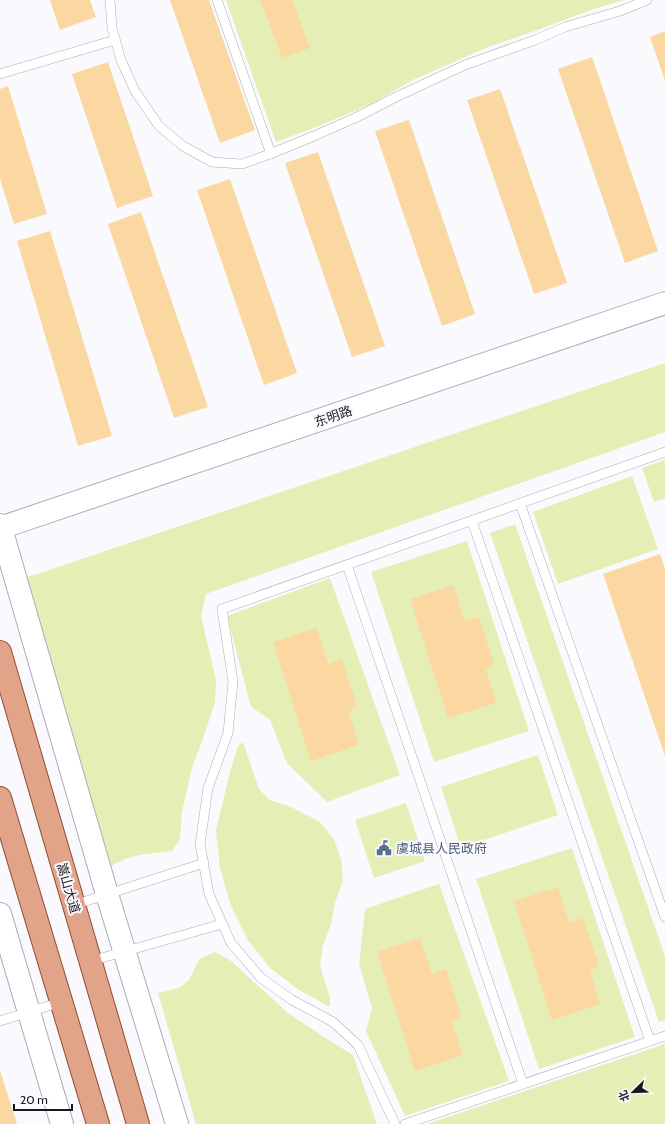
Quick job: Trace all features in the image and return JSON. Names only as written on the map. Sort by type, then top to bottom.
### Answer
[{"type":"main road","name":"东明路","points":[[0,527],[665,303]]},
{"type":"main road","points":[[0,527],[124,952],[177,1124]]},
{"type":"main road","name":"嵩山大道","points":[[0,652],[138,1124]]},
{"type":"main road","points":[[0,798],[98,1124]]},
{"type":"main road","points":[[0,914],[62,1124]]},
{"type":"lane","points":[[110,0],[112,28],[121,60],[134,91],[159,126],[183,146],[212,162],[242,164],[271,154],[355,118],[465,65],[535,40],[565,27],[620,12],[647,0]]},
{"type":"lane","points":[[217,0],[271,154]]},
{"type":"lane","points":[[0,74],[115,40]]},
{"type":"lane","points":[[395,1124],[358,1045],[333,1022],[292,1000],[261,978],[231,943],[209,894],[200,844],[208,788],[228,733],[233,682],[222,609],[665,452]]},
{"type":"lane","points":[[520,503],[665,918]]},
{"type":"lane","points":[[472,521],[650,1041]]},
{"type":"lane","points":[[347,565],[523,1084]]},
{"type":"lane","points":[[74,905],[204,863]]},
{"type":"lane","points":[[91,961],[222,924]]},
{"type":"lane","points":[[0,1021],[61,1002]]},
{"type":"lane","points":[[405,1124],[665,1036]]},
{"type":"green space","points":[[226,0],[624,0],[591,10],[488,47],[415,79],[371,104],[276,142]]},
{"type":"green space","points":[[665,363],[665,432],[206,594],[201,616],[216,680],[215,702],[192,768],[182,812],[180,839],[172,851],[139,855],[125,859],[109,867],[25,578]]},
{"type":"green space","points":[[665,460],[665,498],[654,502],[642,468]]},
{"type":"green space","points":[[632,476],[658,549],[558,584],[533,512]]},
{"type":"green space","points":[[515,524],[665,956],[665,1020],[659,1022],[490,533]]},
{"type":"green space","points":[[467,541],[529,731],[434,762],[371,572]]},
{"type":"green space","points":[[330,578],[400,775],[327,802],[287,763],[270,720],[251,707],[227,616]]},
{"type":"green space","points":[[243,742],[259,789],[270,800],[289,806],[319,821],[334,839],[341,859],[343,880],[335,903],[331,925],[323,945],[320,966],[330,998],[330,1007],[299,990],[270,968],[247,939],[230,903],[220,868],[216,830],[231,768],[238,746]]},
{"type":"green space","points":[[538,755],[558,815],[461,848],[441,787]]},
{"type":"green space","points":[[406,803],[425,861],[374,878],[355,820]]},
{"type":"green space","points":[[572,848],[635,1037],[539,1069],[476,879]]},
{"type":"green space","points":[[439,884],[509,1081],[405,1116],[366,1031],[372,1008],[359,964],[365,909]]},
{"type":"green space","points":[[215,952],[231,961],[288,1013],[353,1055],[377,1124],[196,1124],[158,993],[179,988],[189,980],[199,959]]},
{"type":"green space","points":[[665,1044],[665,1124],[427,1124]]},
{"type":"building","points":[[50,0],[90,0],[96,17],[60,30]]},
{"type":"building","points":[[170,0],[209,0],[255,130],[220,143]]},
{"type":"building","points":[[260,0],[292,0],[310,48],[282,58]]},
{"type":"building","points":[[665,31],[665,81],[650,37]]},
{"type":"building","points":[[592,57],[658,251],[625,263],[558,69]]},
{"type":"building","points":[[108,62],[153,196],[117,208],[72,74]]},
{"type":"building","points":[[8,86],[47,214],[14,224],[0,179],[0,89]]},
{"type":"building","points":[[500,89],[567,283],[534,294],[467,100]]},
{"type":"building","points":[[409,120],[475,314],[442,326],[375,131]]},
{"type":"building","points":[[318,152],[385,346],[352,357],[285,163]]},
{"type":"building","points":[[230,179],[297,373],[264,385],[197,190]]},
{"type":"building","points":[[141,212],[208,407],[174,418],[108,224]]},
{"type":"building","points":[[50,231],[112,436],[78,446],[17,241]]},
{"type":"building","points":[[660,554],[665,569],[665,756],[603,574]]},
{"type":"building","points":[[453,585],[465,621],[479,617],[494,664],[486,670],[496,703],[448,718],[410,599]]},
{"type":"building","points":[[317,628],[328,664],[342,659],[357,706],[349,712],[359,745],[311,761],[273,642]]},
{"type":"building","points":[[558,887],[569,923],[583,918],[599,965],[590,971],[600,1004],[552,1020],[514,901]]},
{"type":"building","points":[[420,938],[432,974],[446,969],[461,1016],[452,1022],[463,1055],[415,1071],[377,952]]},
{"type":"building","points":[[0,1070],[17,1124],[0,1124]]},
{"type":"place","name":"虞城县人民政府","points":[[384,848]]}]
